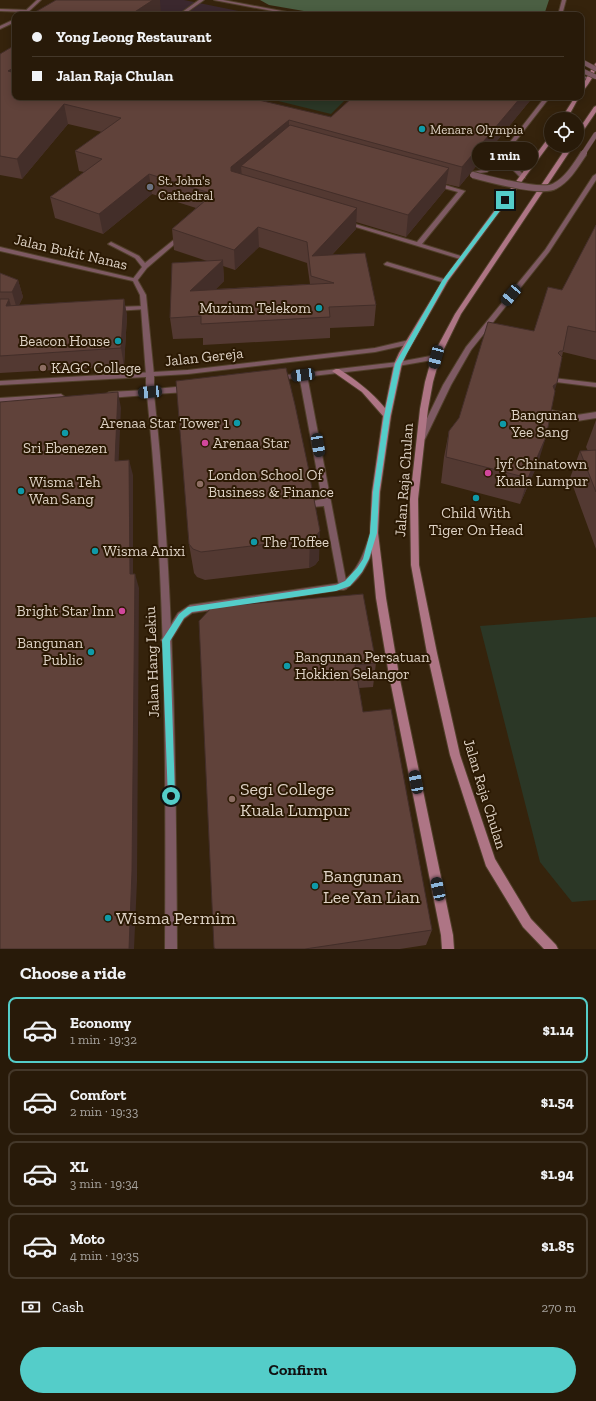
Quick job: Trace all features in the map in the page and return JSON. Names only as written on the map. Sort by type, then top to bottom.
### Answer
[{"type":"main road","points":[[584,86],[590,78],[596,64]]},
{"type":"main road","points":[[568,112],[575,100]]},
{"type":"main road","points":[[584,126],[596,108]]},
{"type":"main road","name":"Jalan Raja Chulan","points":[[448,949],[447,935],[394,675],[381,598],[374,533],[376,492],[387,416],[398,364],[409,342],[445,281],[544,148]]},
{"type":"main road","name":"Jalan Raja Chulan","points":[[552,949],[527,923],[490,862],[456,755],[432,652],[415,565],[414,499],[429,382],[436,357],[458,314],[566,152]]},
{"type":"main road","points":[[336,371],[362,387],[376,400],[387,416]]},
{"type":"street","points":[[0,10],[28,11],[39,0]]},
{"type":"street","points":[[184,12],[202,0]]},
{"type":"street","points":[[216,0],[284,12]]},
{"type":"street","points":[[561,12],[564,0]]},
{"type":"street","points":[[0,15],[12,15]]},
{"type":"street","points":[[0,28],[12,22]]},
{"type":"street","points":[[584,63],[596,69]]},
{"type":"street","points":[[584,71],[596,77]]},
{"type":"street","points":[[584,77],[590,78]]},
{"type":"street","points":[[546,100],[498,161],[485,171],[473,174],[539,189],[552,188],[567,175],[596,134]]},
{"type":"street","points":[[498,161],[514,168],[523,177]]},
{"type":"street","points":[[421,437],[447,385],[468,349],[483,328],[547,251],[596,176]]},
{"type":"street","points":[[418,245],[462,192],[432,183]]},
{"type":"street","points":[[340,221],[462,258]]},
{"type":"street","points":[[135,280],[145,268],[186,231]]},
{"type":"street","points":[[111,244],[137,257],[145,268]]},
{"type":"street","name":"Jalan Bukit Nanas","points":[[0,249],[135,280],[143,295],[150,375]]},
{"type":"street","points":[[387,264],[445,281]]},
{"type":"street","points":[[111,309],[145,308]]},
{"type":"street","name":"Jalan Gereja","points":[[0,383],[150,375],[203,370],[375,350],[409,342]]},
{"type":"street","points":[[273,378],[398,364],[436,357]]},
{"type":"street","name":"Jalan Hang Lekiu","points":[[150,375],[150,392],[156,448],[171,765],[171,949]]},
{"type":"street","points":[[303,375],[343,586]]},
{"type":"street","points":[[556,380],[596,385]]},
{"type":"street","name":"Jalan Gereja","points":[[99,395],[196,388]]},
{"type":"street","points":[[0,401],[69,397]]},
{"type":"street","points":[[550,413],[577,418],[596,415]]},
{"type":"street","points":[[312,504],[327,502]]},
{"type":"street","points":[[166,640],[181,616],[190,609],[343,586],[354,578],[366,559],[374,533]]},
{"type":"shaded area","points":[[62,0],[184,0],[244,12],[44,12]]},
{"type":"green space","points":[[260,0],[549,0],[545,12],[310,12],[269,5]]},
{"type":"green space","points":[[274,100],[345,100],[331,114]]},
{"type":"green space","points":[[596,617],[596,900],[572,902],[540,862],[480,626]]},
{"type":"building","points":[[56,0],[153,0],[135,12],[35,12]]},
{"type":"building","points":[[12,47],[12,69],[8,71],[12,72],[12,100],[259,100],[331,117],[350,100],[518,100],[462,167],[289,120],[231,167],[231,171],[357,208],[312,256],[365,253],[376,305],[329,307],[330,317],[201,324],[201,316],[170,318],[172,263],[223,260],[190,291],[334,283],[311,276],[307,242],[258,227],[234,250],[172,229],[213,194],[149,174],[99,214],[50,197],[102,159],[75,151],[121,118],[64,104],[17,159],[0,156],[0,54]]},
{"type":"building","points":[[290,125],[449,168],[408,215],[241,166]]},
{"type":"building","points":[[596,225],[596,332],[568,326],[563,351],[558,353],[562,357],[557,383],[553,386],[555,391],[546,437],[528,478],[446,457],[449,431],[459,418],[488,322],[534,331],[548,287],[562,290]]},
{"type":"building","points":[[0,273],[18,280],[12,292],[0,292]]},
{"type":"building","points":[[0,299],[9,299],[6,306],[124,299],[121,348],[0,356]]},
{"type":"building","points":[[286,368],[309,471],[307,475],[310,478],[320,531],[315,537],[310,539],[201,552],[193,549],[189,544],[176,381]]},
{"type":"building","points":[[118,392],[115,461],[129,460],[130,574],[135,574],[132,871],[129,949],[0,949],[0,402]]},
{"type":"building","points":[[596,450],[596,492],[580,451]]},
{"type":"building","points":[[363,594],[376,663],[355,665],[363,712],[391,709],[432,930],[305,949],[216,949],[214,948],[199,621],[212,607]]},
{"type":"place","name":"Menara Olympia","points":[[422,129]]},
{"type":"place","name":"St. John's Cathedral","points":[[150,187]]},
{"type":"place","name":"Muzium Telekom","points":[[319,308]]},
{"type":"place","name":"Beacon House","points":[[118,341]]},
{"type":"place","name":"KAGC College","points":[[43,368]]},
{"type":"place","name":"Arenaa Star Tower 1","points":[[237,423]]},
{"type":"place","name":"Bangunan Yee Sang","points":[[503,424]]},
{"type":"place","name":"Sri Ebenezen","points":[[65,433]]},
{"type":"place","name":"Arenaa Star","points":[[205,443]]},
{"type":"place","name":"lyf Chinatown Kuala Lumpur","points":[[488,473]]},
{"type":"place","name":"London School Of Business & Finance","points":[[200,484]]},
{"type":"place","name":"Wisma Teh Wan Sang","points":[[21,491]]},
{"type":"place","name":"Child With Tiger On Head","points":[[476,498]]},
{"type":"place","name":"The Toffee","points":[[254,542]]},
{"type":"place","name":"Wisma Anixi","points":[[95,551]]},
{"type":"place","name":"Bright Star Inn","points":[[122,611]]},
{"type":"place","name":"Bangunan Public","points":[[91,652]]},
{"type":"place","name":"Bangunan Persatuan Hokkien Selangor","points":[[287,666]]},
{"type":"place","name":"Segi College Kuala Lumpur","points":[[232,799]]},
{"type":"place","name":"Bangunan Lee Yan Lian","points":[[315,886]]},
{"type":"place","name":"Wisma Permim","points":[[108,918]]},
{"type":"route","points":[[171,796],[170,721],[166,640],[181,616],[190,609],[336,588],[348,584],[354,578],[366,559],[374,533],[376,492],[387,416],[398,364],[409,342],[445,281],[505,200]]}]
